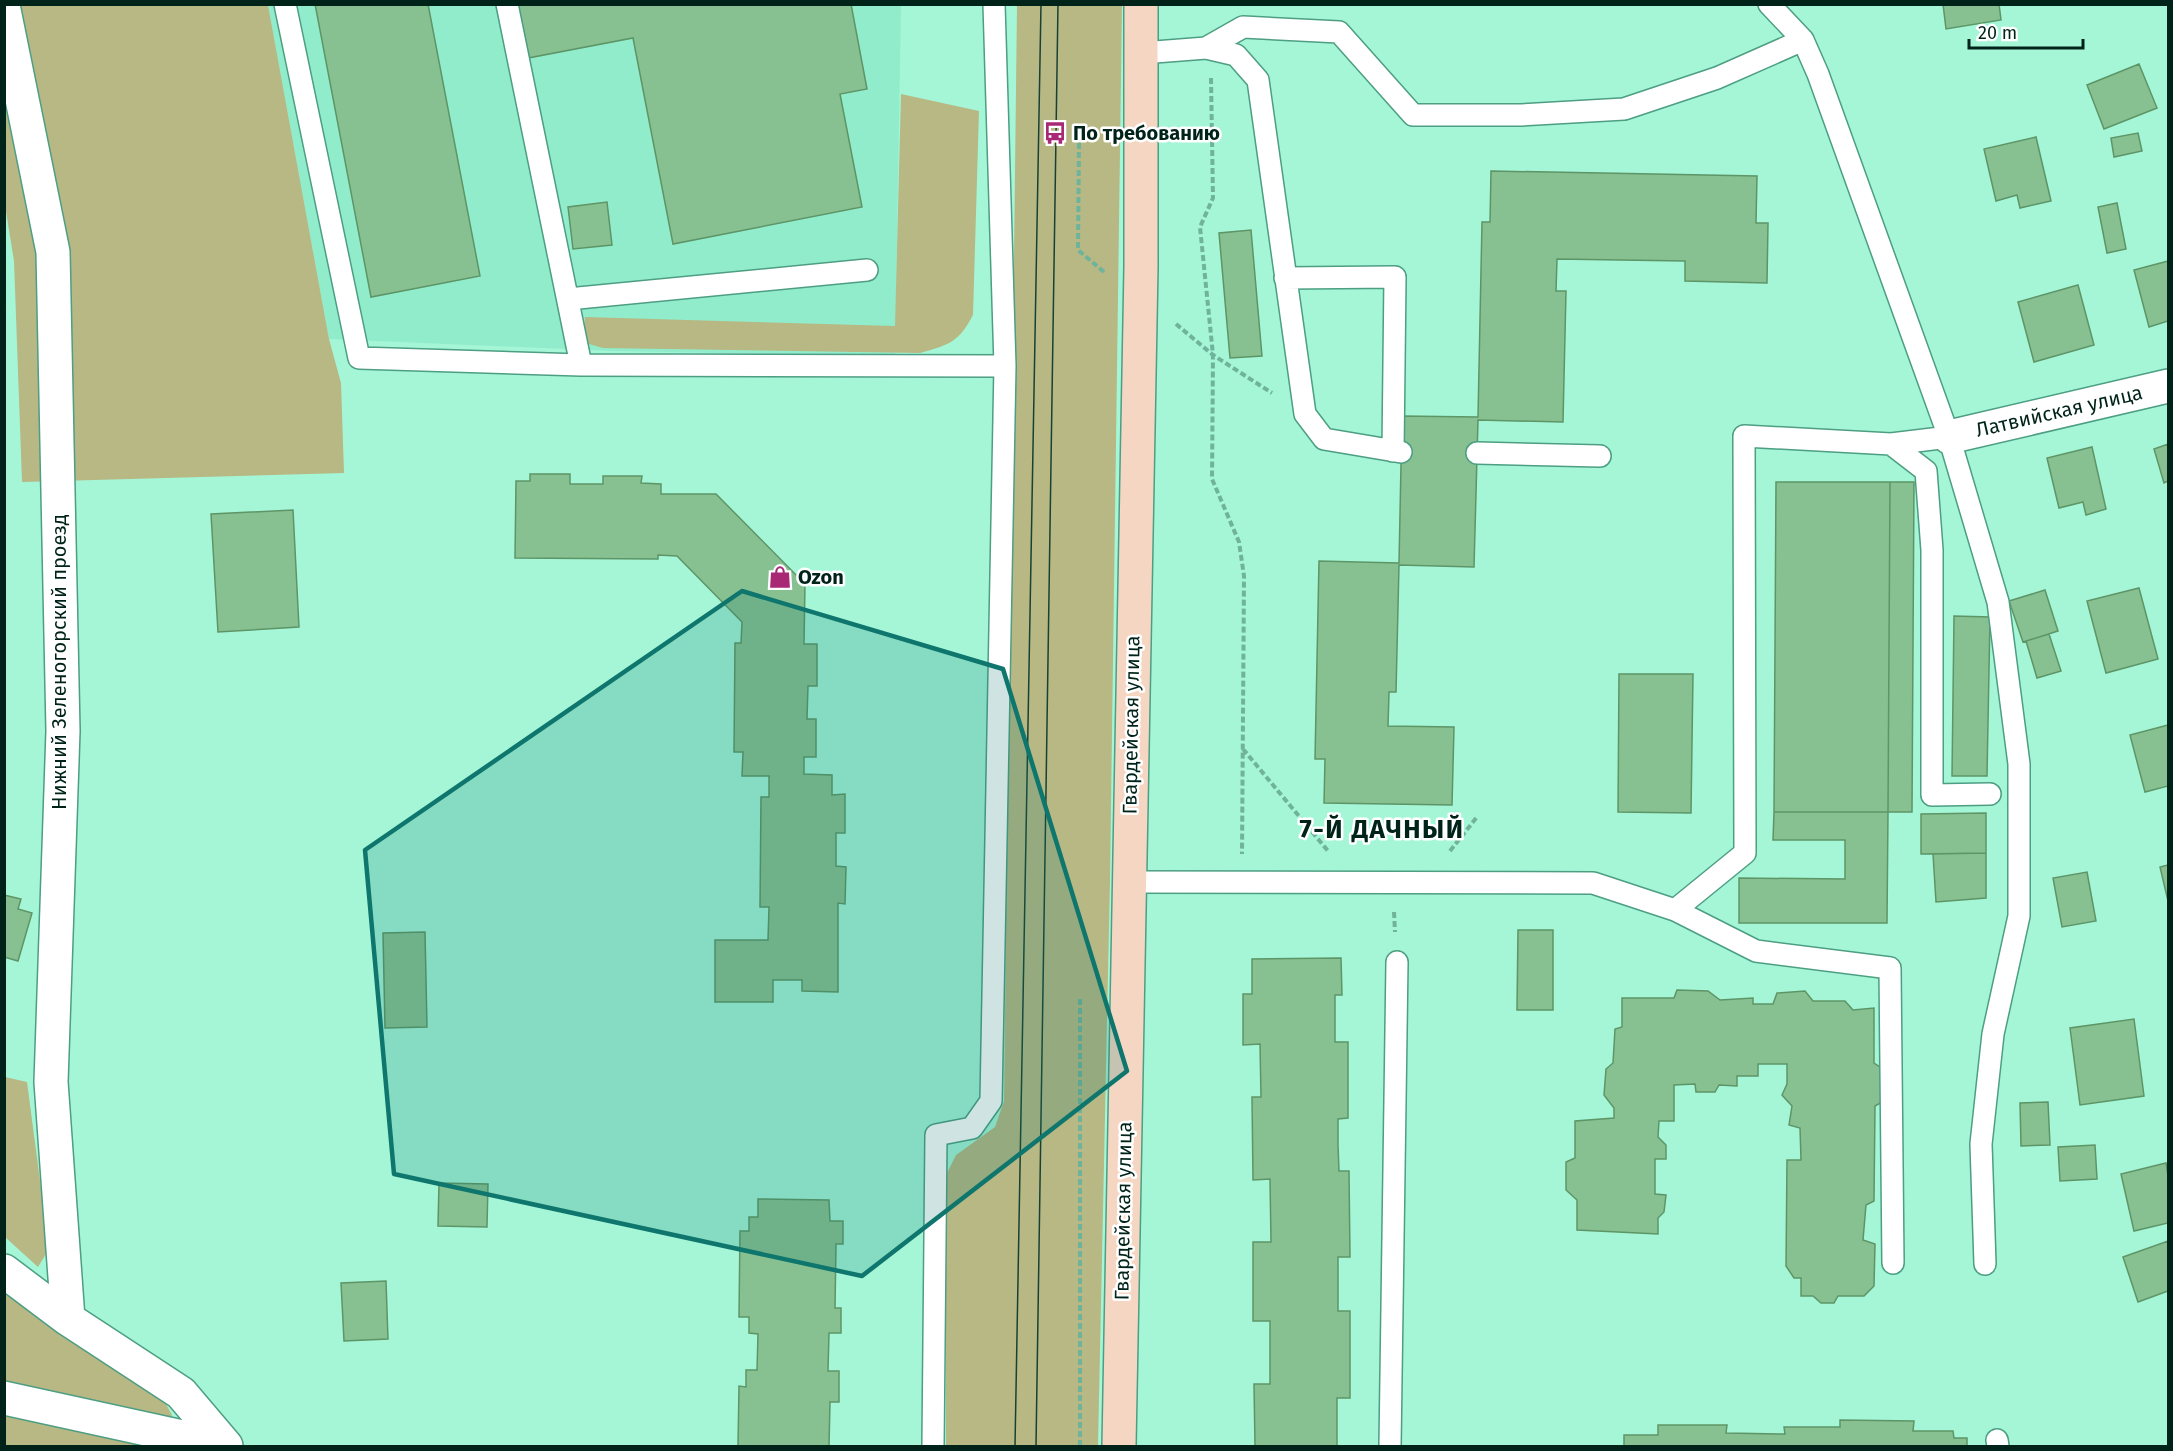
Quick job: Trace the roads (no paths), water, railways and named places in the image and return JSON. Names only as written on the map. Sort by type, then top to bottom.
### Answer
[{"type":"street","name":"Гвардейская улица","points":[[1119,1446],[1141,267],[1141,4]]},
{"type":"street","name":"Нижний Зеленогорский проезд","points":[[4,10],[53,252],[63,731],[51,1082],[68,1319]]},
{"type":"street","name":"Латвийская улица","points":[[1949,437],[2169,386]]},
{"type":"street","points":[[4,1271],[68,1319],[181,1393],[225,1446]]},
{"type":"street","points":[[4,1398],[33,1402],[158,1434],[225,1446]]},
{"type":"lane","points":[[285,4],[359,358],[581,365],[1005,366]]},
{"type":"lane","points":[[507,4],[581,365]]},
{"type":"lane","points":[[933,1446],[936,1135],[972,1128],[991,1101],[1005,366],[994,4]]},
{"type":"lane","points":[[1769,4],[1803,40],[1822,85],[1949,437],[1998,602],[2019,764],[2019,916],[1993,1034],[1981,1144],[1984,1264]]},
{"type":"lane","points":[[1206,48],[1243,27],[1339,32],[1413,115],[1521,115],[1624,109],[1717,78],[1803,40]]},
{"type":"lane","points":[[1142,53],[1206,48],[1236,55],[1258,80],[1285,278],[1305,414],[1324,440],[1397,452],[1395,277],[1285,278]]},
{"type":"lane","points":[[567,299],[867,270]]},
{"type":"lane","points":[[1675,910],[1745,853],[1744,436],[1891,444],[1949,437]]},
{"type":"lane","points":[[1891,444],[1926,471],[1932,550],[1932,795],[1990,794]]},
{"type":"lane","points":[[1477,453],[1600,456]]},
{"type":"lane","points":[[1128,882],[1593,883],[1675,910],[1756,951],[1890,968],[1893,1263]]},
{"type":"lane","points":[[1390,1446],[1397,962]]},
{"type":"tram line","points":[[1015,1446],[1041,4]]},
{"type":"tram line","points":[[1036,1446],[1058,4]]},
{"type":"place","name":"По требованию","points":[[1055,133]]},
{"type":"place","name":"Ozon","points":[[780,577]]},
{"type":"district","name":"7-Й ДАЧНЫЙ","points":[[1382,829]]}]
